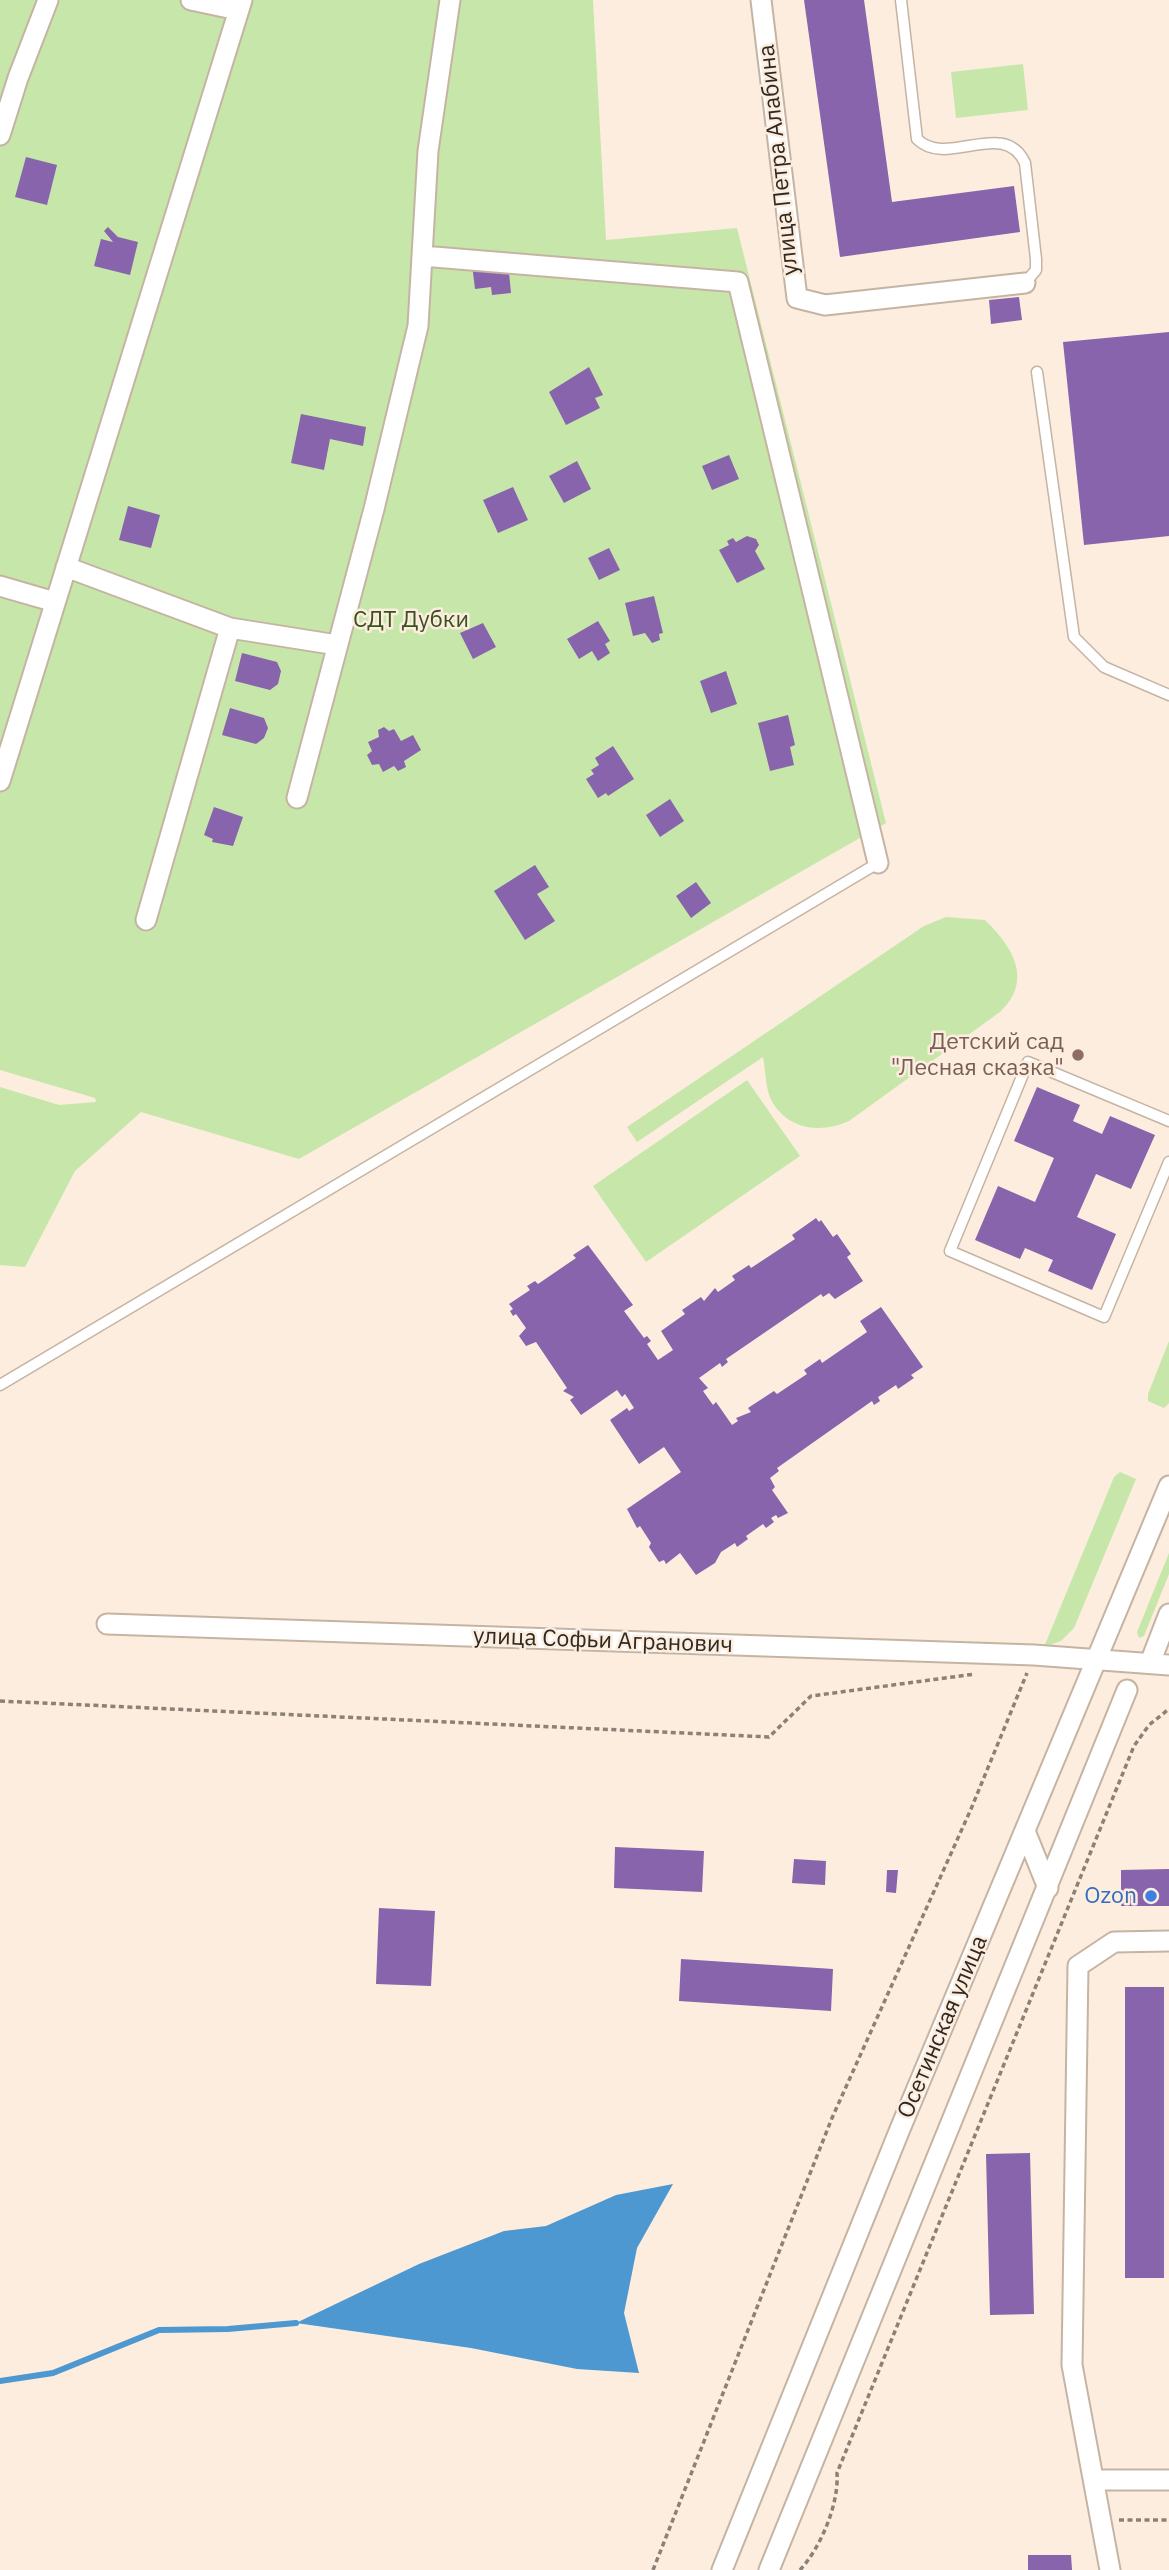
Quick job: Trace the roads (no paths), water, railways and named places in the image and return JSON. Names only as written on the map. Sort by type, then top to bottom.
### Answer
[{"type":"street","points":[[0,135],[9,75],[48,0]]},
{"type":"street","points":[[2,768],[240,5],[191,0]]},
{"type":"street","points":[[297,798],[418,326],[428,151],[450,0]]},
{"type":"street","name":"улица Петра Алабина","points":[[761,0],[797,298],[825,305],[1025,283]]},
{"type":"street","points":[[422,256],[738,282],[878,863]]},
{"type":"street","points":[[66,567],[230,628],[337,645]]},
{"type":"street","points":[[0,586],[55,601]]},
{"type":"street","points":[[146,920],[230,628]]},
{"type":"street","name":"Осетинская улица","points":[[722,2570],[900,2129],[1169,1486]]},
{"type":"street","points":[[1159,1664],[1169,1614]]},
{"type":"street","name":"улица Софьи Агранович","points":[[107,1623],[1098,1658],[1159,1664]]},
{"type":"street","name":"Осетинская улица","points":[[769,2570],[1127,1690]]},
{"type":"street","points":[[1025,1831],[1048,1888]]},
{"type":"street","points":[[1110,2570],[1072,2365],[1078,1966],[1114,1942],[1169,1941]]},
{"type":"street","points":[[1094,2480],[1169,2480]]},
{"type":"lane","points":[[901,0],[917,139],[925,148],[937,149],[1003,142],[1014,146],[1025,163],[1036,270],[1025,283]]},
{"type":"lane","points":[[1037,372],[1074,637],[1104,667],[1169,695]]},
{"type":"lane","points":[[0,1385],[878,863]]},
{"type":"lane","points":[[1169,1121],[1028,1062],[950,1251],[1104,1317],[1169,1162]]},
{"type":"water","points":[[673,2184],[637,2248],[624,2313],[639,2373],[577,2369],[471,2348],[296,2323],[419,2264],[504,2231],[546,2226],[616,2195]]},
{"type":"waterway","points":[[0,2381],[53,2373],[159,2330],[228,2329],[296,2323]]},
{"type":"place","name":"Детский сад \"Лесная сказка\"","points":[[1078,1055]]},
{"type":"place","name":"Ozon","points":[[1151,1896]]},
{"type":"park label","name":"СДТ Дубки","points":[[411,620]]}]
